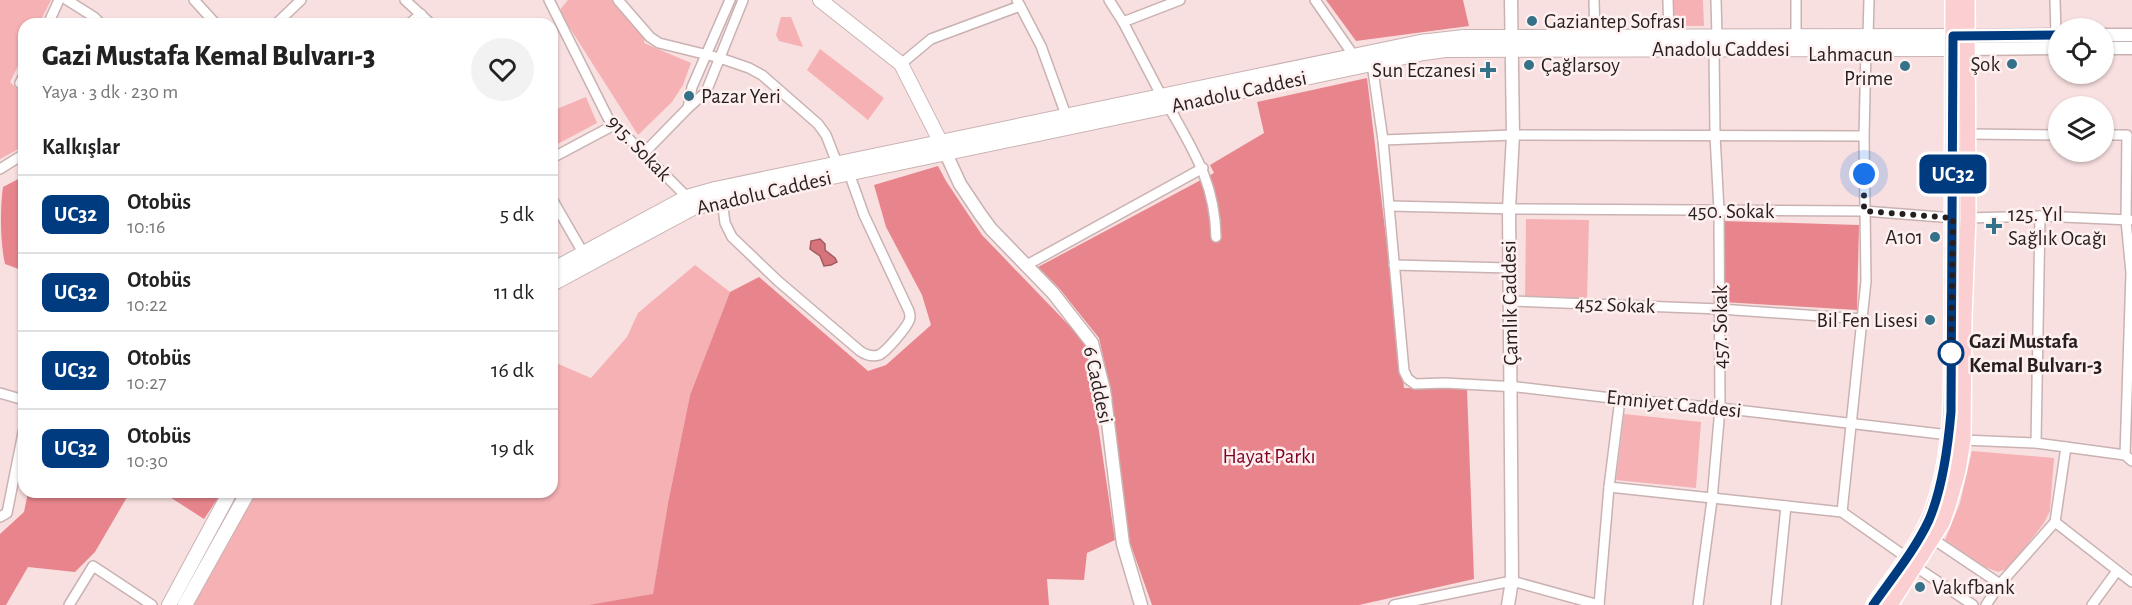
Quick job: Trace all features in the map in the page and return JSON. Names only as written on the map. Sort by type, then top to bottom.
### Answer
[{"type":"main road","points":[[1874,605],[1933,539],[1948,506],[1956,437],[1951,412],[1961,218],[1968,134],[1960,43],[1953,0]]},
{"type":"main road","points":[[1961,218],[1960,43],[1967,0]]},
{"type":"main road","points":[[826,2],[901,64],[943,147]]},
{"type":"main road","name":"Anadolu Caddesi","points":[[558,279],[586,258],[687,197],[837,163],[943,147],[1165,101],[1445,51],[1511,44],[1595,38],[1669,37],[1715,43],[1796,36],[1867,43]]},
{"type":"main road","name":"Anadolu Caddesi","points":[[558,268],[586,258],[693,208],[722,200],[849,173],[1066,115],[1165,101],[1354,56],[1441,38],[1511,44],[1960,43]]},
{"type":"main road","points":[[1890,605],[1930,518],[1956,437]]},
{"type":"main road","points":[[169,605],[227,498]]},
{"type":"main road","points":[[185,605],[245,498]]},
{"type":"street","points":[[51,18],[59,0]]},
{"type":"street","points":[[67,0],[95,18]]},
{"type":"street","points":[[194,0],[210,18]]},
{"type":"street","points":[[282,18],[301,0]]},
{"type":"street","points":[[405,0],[425,18]]},
{"type":"street","name":"915. Sokak","points":[[549,0],[558,18]]},
{"type":"street","points":[[618,0],[650,37],[659,43],[720,58],[756,71],[812,118],[826,135],[837,163]]},
{"type":"street","points":[[688,108],[692,87],[730,0]]},
{"type":"street","points":[[644,153],[706,92],[743,0]]},
{"type":"street","points":[[1109,0],[1123,21],[1203,168],[1216,217],[1216,237]]},
{"type":"street","points":[[1123,21],[1180,0]]},
{"type":"street","points":[[1315,0],[1354,56]]},
{"type":"street","name":"Çamlık Caddesi","points":[[1508,605],[1512,581],[1509,268],[1513,135],[1511,0]]},
{"type":"street","points":[[1594,0],[1595,38]]},
{"type":"street","points":[[1668,0],[1669,37]]},
{"type":"street","name":"457. Sokak","points":[[1698,605],[1712,500],[1720,408],[1719,211],[1715,135],[1716,0]]},
{"type":"street","points":[[1796,0],[1796,36]]},
{"type":"street","points":[[1842,512],[1866,281],[1864,136],[1869,0]]},
{"type":"street","points":[[2055,0],[2056,18]]},
{"type":"street","points":[[901,64],[931,39],[1019,3],[1041,46],[1066,115]]},
{"type":"street","points":[[416,18],[421,14]]},
{"type":"street","name":"915. Sokak","points":[[558,19],[602,111],[687,197]]},
{"type":"street","name":"Anadolu Caddesi","points":[[1960,43],[2048,35]]},
{"type":"street","points":[[2114,35],[2132,35]]},
{"type":"street","name":"Anadolu Caddesi","points":[[1960,43],[2048,47]]},
{"type":"street","points":[[2114,48],[2132,48]]},
{"type":"street","points":[[1372,64],[1383,140],[1394,265],[1509,268]]},
{"type":"street","points":[[558,155],[614,125]]},
{"type":"street","points":[[1968,134],[2048,135]]},
{"type":"street","points":[[1383,140],[1513,135],[1864,136]]},
{"type":"street","points":[[2114,135],[2127,135],[2131,273],[2128,458]]},
{"type":"street","name":"6 Caddesi","points":[[943,147],[960,184],[980,214],[1025,266],[1053,293],[1092,343],[1104,390],[1123,544],[1141,605]]},
{"type":"street","points":[[0,169],[18,158]]},
{"type":"street","points":[[1025,266],[1203,168]]},
{"type":"street","points":[[722,200],[725,223],[737,242],[778,282],[834,329],[865,354],[876,356],[884,352],[907,324],[910,316],[864,214],[849,173]]},
{"type":"street","name":"450. Sokak","points":[[1389,206],[1864,211],[1961,218],[2040,216],[2129,220]]},
{"type":"street","points":[[558,209],[586,258]]},
{"type":"street","points":[[2036,443],[2040,216]]},
{"type":"street","name":"Emniyet Caddesi","points":[[1394,265],[1404,371],[1408,379],[1415,384],[1511,386],[1852,423],[1956,437],[2036,443],[2128,458]]},
{"type":"street","name":"452 Sokak","points":[[1510,301],[1720,309],[1863,319]]},
{"type":"street","points":[[0,393],[18,398]]},
{"type":"street","points":[[1394,605],[1512,581],[1599,605],[1609,488],[1620,399]]},
{"type":"street","points":[[1986,605],[2000,584],[2055,522],[2066,447]]},
{"type":"street","points":[[0,517],[7,513],[18,458]]},
{"type":"street","points":[[1609,488],[1842,512],[1972,605]]},
{"type":"street","points":[[1776,605],[1786,506]]},
{"type":"street","points":[[2055,522],[2132,582]]},
{"type":"street","points":[[1933,539],[2000,584]]},
{"type":"street","points":[[69,605],[93,566],[152,605]]},
{"type":"street","points":[[2092,605],[2117,571]]},
{"type":"shaded area","points":[[0,0],[51,0],[42,18],[18,18],[18,66],[10,82],[18,89],[18,149],[0,159]]},
{"type":"shaded area","points":[[568,0],[614,0],[645,35],[644,43],[691,63],[683,85],[672,102],[638,135],[559,11]]},
{"type":"shaded area","points":[[1672,0],[1703,0],[1704,26],[1672,26]]},
{"type":"shaded area","points":[[781,17],[791,17],[803,47],[779,41],[776,35]]},
{"type":"shaded area","points":[[820,49],[884,98],[868,120],[807,70]]},
{"type":"shaded area","points":[[586,97],[597,123],[558,144],[558,109]]},
{"type":"shaded area","points":[[1526,219],[1589,220],[1587,301],[1525,300]]},
{"type":"shaded area","points":[[820,239],[825,244],[825,250],[837,262],[824,266],[820,256],[810,249],[811,241]]},
{"type":"shaded area","points":[[695,265],[730,292],[690,395],[668,503],[653,595],[588,605],[192,605],[252,498],[558,498],[558,364],[591,378],[627,337],[638,313]]},
{"type":"shaded area","points":[[1624,414],[1701,422],[1696,488],[1616,480]]},
{"type":"shaded area","points":[[1972,451],[2054,458],[2050,511],[2044,523],[2009,568],[1998,572],[1985,567],[1945,540],[1960,503]]},
{"type":"green space","points":[[1326,0],[1463,0],[1469,26],[1356,41]]},
{"type":"green space","name":"Hayat Parkı","points":[[1367,78],[1404,388],[1467,389],[1474,579],[1359,605],[1152,605],[1129,540],[1110,387],[1099,338],[1059,288],[1038,267],[1214,173],[1210,165],[1264,133],[1257,102]]},
{"type":"green space","points":[[938,166],[982,235],[1086,343],[1115,540],[1087,553],[1084,580],[1047,579],[1049,605],[588,605],[653,594],[668,503],[690,395],[730,292],[759,277],[868,371],[886,365],[931,325],[922,295],[886,227],[874,185]]},
{"type":"green space","points":[[18,179],[18,269],[5,264],[1,215],[3,187]]},
{"type":"green space","points":[[1723,221],[1859,225],[1857,310],[1723,302]]},
{"type":"green space","points":[[27,498],[126,498],[95,552],[75,572],[28,567],[6,605],[0,605],[0,534],[24,512]]},
{"type":"green space","points":[[171,498],[218,498],[204,519]]},
{"type":"bus line","name":"UC32","points":[[1873,605],[1930,518],[1949,435],[1953,218],[1953,36],[2048,35]]},
{"type":"place","name":"Gaziantep Sofrası","points":[[1532,21]]},
{"type":"place","name":"Şok","points":[[2012,64]]},
{"type":"place","name":"Çağlarsoy","points":[[1529,65]]},
{"type":"place","name":"Lahmacun Prime","points":[[1905,66]]},
{"type":"place","name":"Sun Eczanesi","points":[[1488,70]]},
{"type":"place","name":"Pazar Yeri","points":[[689,96]]},
{"type":"place","name":"125. Yıl Sağlık Ocağı","points":[[1994,226]]},
{"type":"place","name":"A101","points":[[1935,237]]},
{"type":"place","name":"Bil Fen Lisesi","points":[[1930,320]]},
{"type":"place","name":"Gazi Mustafa Kemal Bulvarı-3","points":[[1951,353]]},
{"type":"place","name":"Vakıfbank","points":[[1920,587]]},
{"type":"route","points":[[1864,174],[1864,211],[1953,218],[1951,353]]}]
